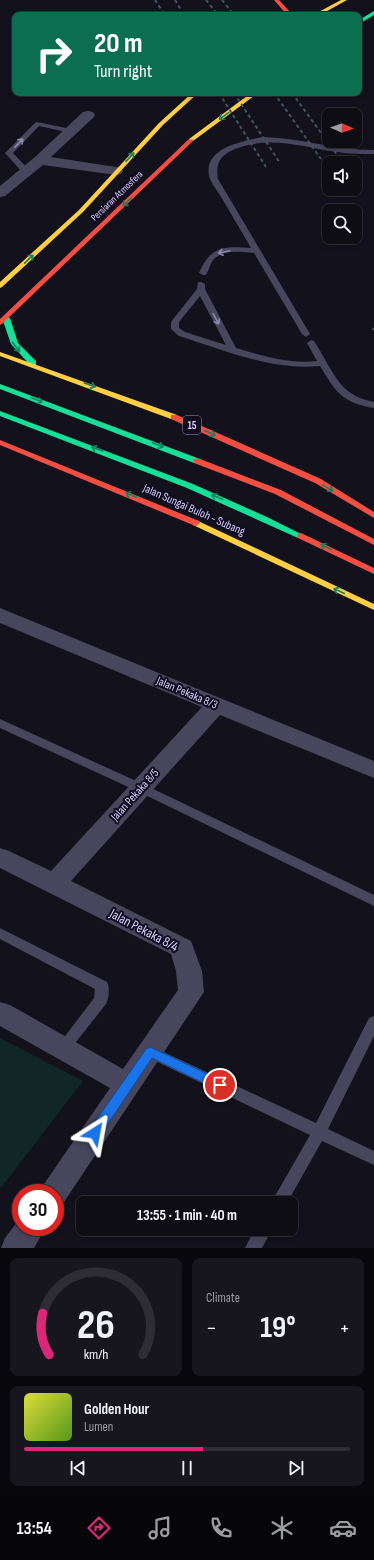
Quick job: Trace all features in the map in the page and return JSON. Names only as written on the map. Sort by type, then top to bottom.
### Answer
[{"type":"main road","points":[[276,0],[287,12]]},
{"type":"main road","points":[[322,12],[344,0]]},
{"type":"main road","points":[[362,20],[374,13]]},
{"type":"main road","name":"Persiaran Atmosfera","points":[[0,286],[82,211],[116,171],[161,124],[193,96]]},
{"type":"main road","name":"Persiaran Atmosfera","points":[[3,320],[190,141],[251,96]]},
{"type":"main road","points":[[3,320],[10,338],[17,350],[39,368]]},
{"type":"main road","name":"15","points":[[0,354],[162,412],[318,481],[374,516]]},
{"type":"main road","points":[[35,378],[64,376]]},
{"type":"main road","points":[[0,392],[14,382]]},
{"type":"main road","points":[[0,386],[278,492],[374,542]]},
{"type":"main road","name":"Jalan Sungai Buloh - Subang","points":[[0,413],[144,466],[253,512],[374,571]]},
{"type":"main road","name":"Jalan Sungai Buloh - Subang","points":[[0,442],[180,515],[374,607]]},
{"type":"street","points":[[0,193],[40,160],[88,115]]},
{"type":"street","points":[[40,160],[116,171]]},
{"type":"street","name":"Jalan Pekaka 8/3","points":[[0,614],[374,770]]},
{"type":"street","name":"Jalan Pekaka 8/5","points":[[54,884],[216,705]]},
{"type":"street","name":"Jalan Pekaka 8/4","points":[[0,856],[182,948],[189,971],[191,992],[60,1184]]},
{"type":"street","points":[[0,1013],[128,1085]]},
{"type":"street","points":[[16,1248],[25,1236]]},
{"type":"lane","points":[[26,171],[9,153],[37,124],[71,131]]},
{"type":"lane","points":[[306,334],[214,179],[212,165],[215,159],[222,153],[243,143],[261,140],[303,142],[350,152],[374,152]]},
{"type":"lane","points":[[203,273],[214,254],[235,250],[257,250]]},
{"type":"lane","points":[[233,350],[201,286],[175,322],[175,329],[182,334],[233,350],[284,365],[297,366],[322,363]]},
{"type":"lane","points":[[311,343],[322,363],[342,392],[358,401],[374,405]]},
{"type":"lane","points":[[0,723],[141,788],[374,901]]},
{"type":"lane","points":[[0,933],[102,986],[101,1000],[63,1048]]},
{"type":"lane","points":[[282,1196],[319,1132],[374,1022]]},
{"type":"lane","points":[[150,1052],[374,1158]]},
{"type":"lane","points":[[253,1248],[260,1236]]},
{"type":"green space","points":[[0,1038],[83,1081],[0,1189]]},
{"type":"railway","points":[[155,0],[163,12]]},
{"type":"railway","points":[[175,0],[182,12]]},
{"type":"railway","points":[[206,0],[216,12]]},
{"type":"railway","points":[[222,0],[232,12]]},
{"type":"railway","points":[[221,96],[266,167]]},
{"type":"railway","points":[[236,96],[280,163]]},
{"type":"railway","points":[[276,96],[321,159]]},
{"type":"railway","points":[[294,96],[338,156]]},
{"type":"traffic: fast","points":[[362,20],[374,13]]},
{"type":"traffic: fast","points":[[6,318],[15,344],[33,363]]},
{"type":"traffic: fast","points":[[0,386],[197,461]]},
{"type":"traffic: fast","points":[[0,413],[190,486],[264,518],[301,536]]},
{"type":"traffic: slow","points":[[322,12],[345,0]]},
{"type":"traffic: slow","points":[[0,286],[81,211],[161,124],[192,96]]},
{"type":"traffic: slow","points":[[191,140],[251,96]]},
{"type":"traffic: slow","points":[[0,354],[174,417]]},
{"type":"traffic: slow","points":[[196,523],[374,607]]},
{"type":"traffic: jam","points":[[276,0],[287,12]]},
{"type":"traffic: jam","points":[[0,323],[191,140]]},
{"type":"traffic: jam","points":[[174,417],[318,481],[374,516]]},
{"type":"traffic: jam","points":[[0,442],[196,523]]},
{"type":"traffic: jam","points":[[197,461],[278,492],[374,542]]},
{"type":"traffic: jam","points":[[301,536],[374,571]]},
{"type":"route","points":[[95,1133],[150,1052],[220,1085]]}]
